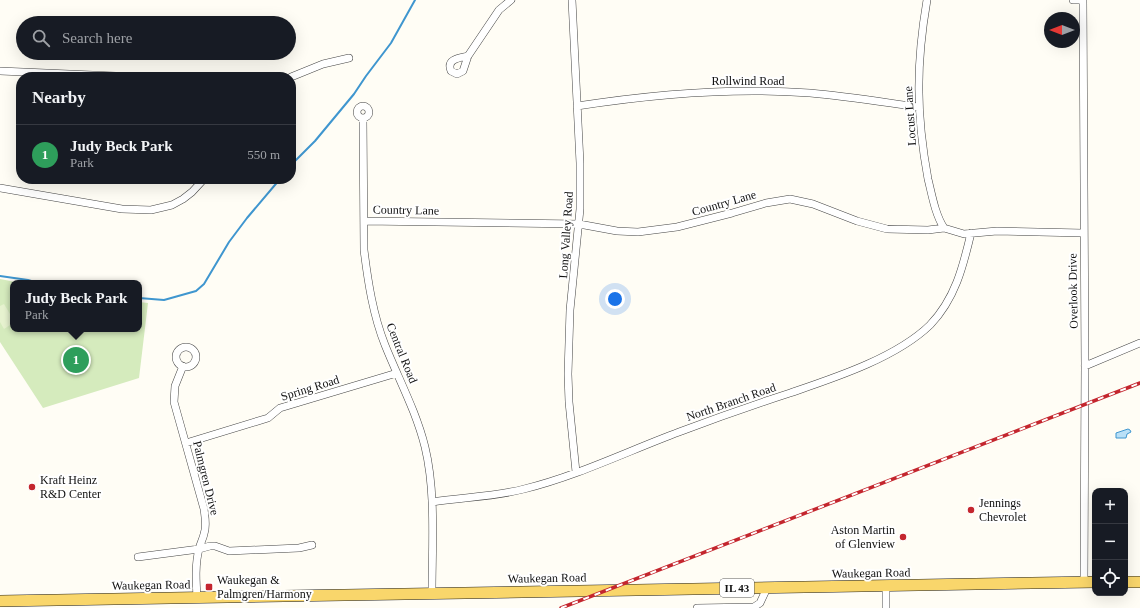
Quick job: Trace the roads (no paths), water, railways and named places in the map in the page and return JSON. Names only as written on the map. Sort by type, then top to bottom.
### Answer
[{"type":"main road","name":"Waukegan Road","points":[[0,601],[27,604],[197,597],[1092,582]]},
{"type":"main road","points":[[1128,582],[1140,582]]},
{"type":"street","points":[[468,56],[499,10],[511,0]]},
{"type":"street","name":"Long Valley Road","points":[[572,0],[580,163],[579,224],[570,310],[568,374],[569,402],[576,472]]},
{"type":"street","name":"Locust Lane","points":[[928,0],[920,53],[918,107],[923,150],[930,188],[940,221],[944,228]]},
{"type":"street","points":[[1073,0],[1083,0]]},
{"type":"street","name":"Overlook Drive","points":[[1083,0],[1083,233],[1085,366],[1084,582]]},
{"type":"street","points":[[296,75],[323,64],[349,58]]},
{"type":"street","points":[[0,72],[16,73]]},
{"type":"street","name":"Rollwind Road","points":[[577,106],[664,94],[754,91],[810,93],[918,107]]},
{"type":"street","name":"Central Road","points":[[363,118],[364,250],[369,287],[378,326],[415,413],[426,449],[432,502],[432,593]]},
{"type":"street","points":[[0,188],[122,209],[151,210],[172,205],[183,199],[199,184]]},
{"type":"street","name":"Country Lane","points":[[364,221],[579,224],[617,231],[656,230],[684,226],[766,203],[790,199],[813,204],[857,221],[887,229],[915,230],[944,228],[955,232],[971,233],[997,231],[1083,233]]},
{"type":"street","name":"North Branch Road","points":[[432,502],[500,494],[551,482],[680,431],[833,379],[868,363],[907,343],[930,325],[945,307],[956,287],[971,233]]},
{"type":"street","points":[[1085,366],[1140,343]]},
{"type":"street","name":"Palmgren Drive","points":[[183,366],[175,386],[174,402],[206,521],[205,532],[199,549],[196,584],[197,597]]},
{"type":"street","name":"Spring Road","points":[[186,444],[268,418],[280,408],[397,373]]},
{"type":"street","points":[[138,557],[215,546],[229,551],[299,548],[312,545]]},
{"type":"street","points":[[886,586],[886,608]]},
{"type":"street","points":[[697,608],[754,607],[760,603],[767,588]]},
{"type":"water","points":[[1128,429],[1131,432],[1127,434],[1126,438],[1116,438],[1116,433]]},
{"type":"waterway","points":[[296,160],[315,141],[354,94],[391,43],[415,0]]},
{"type":"waterway","points":[[142,298],[164,300],[196,291],[204,284],[229,242],[276,184]]},
{"type":"waterway","points":[[0,276],[28,280]]},
{"type":"railway","points":[[561,608],[1140,383]]},
{"type":"place","name":"Judy Beck Park","points":[[76,360]]},
{"type":"place","name":"Kraft Heinz R&D Center","points":[[32,487]]},
{"type":"place","name":"Jennings Chevrolet","points":[[971,510]]},
{"type":"place","name":"Aston Martin of Glenview","points":[[903,537]]},
{"type":"place","name":"Waukegan & Palmgren/Harmony","points":[[209,587]]}]
